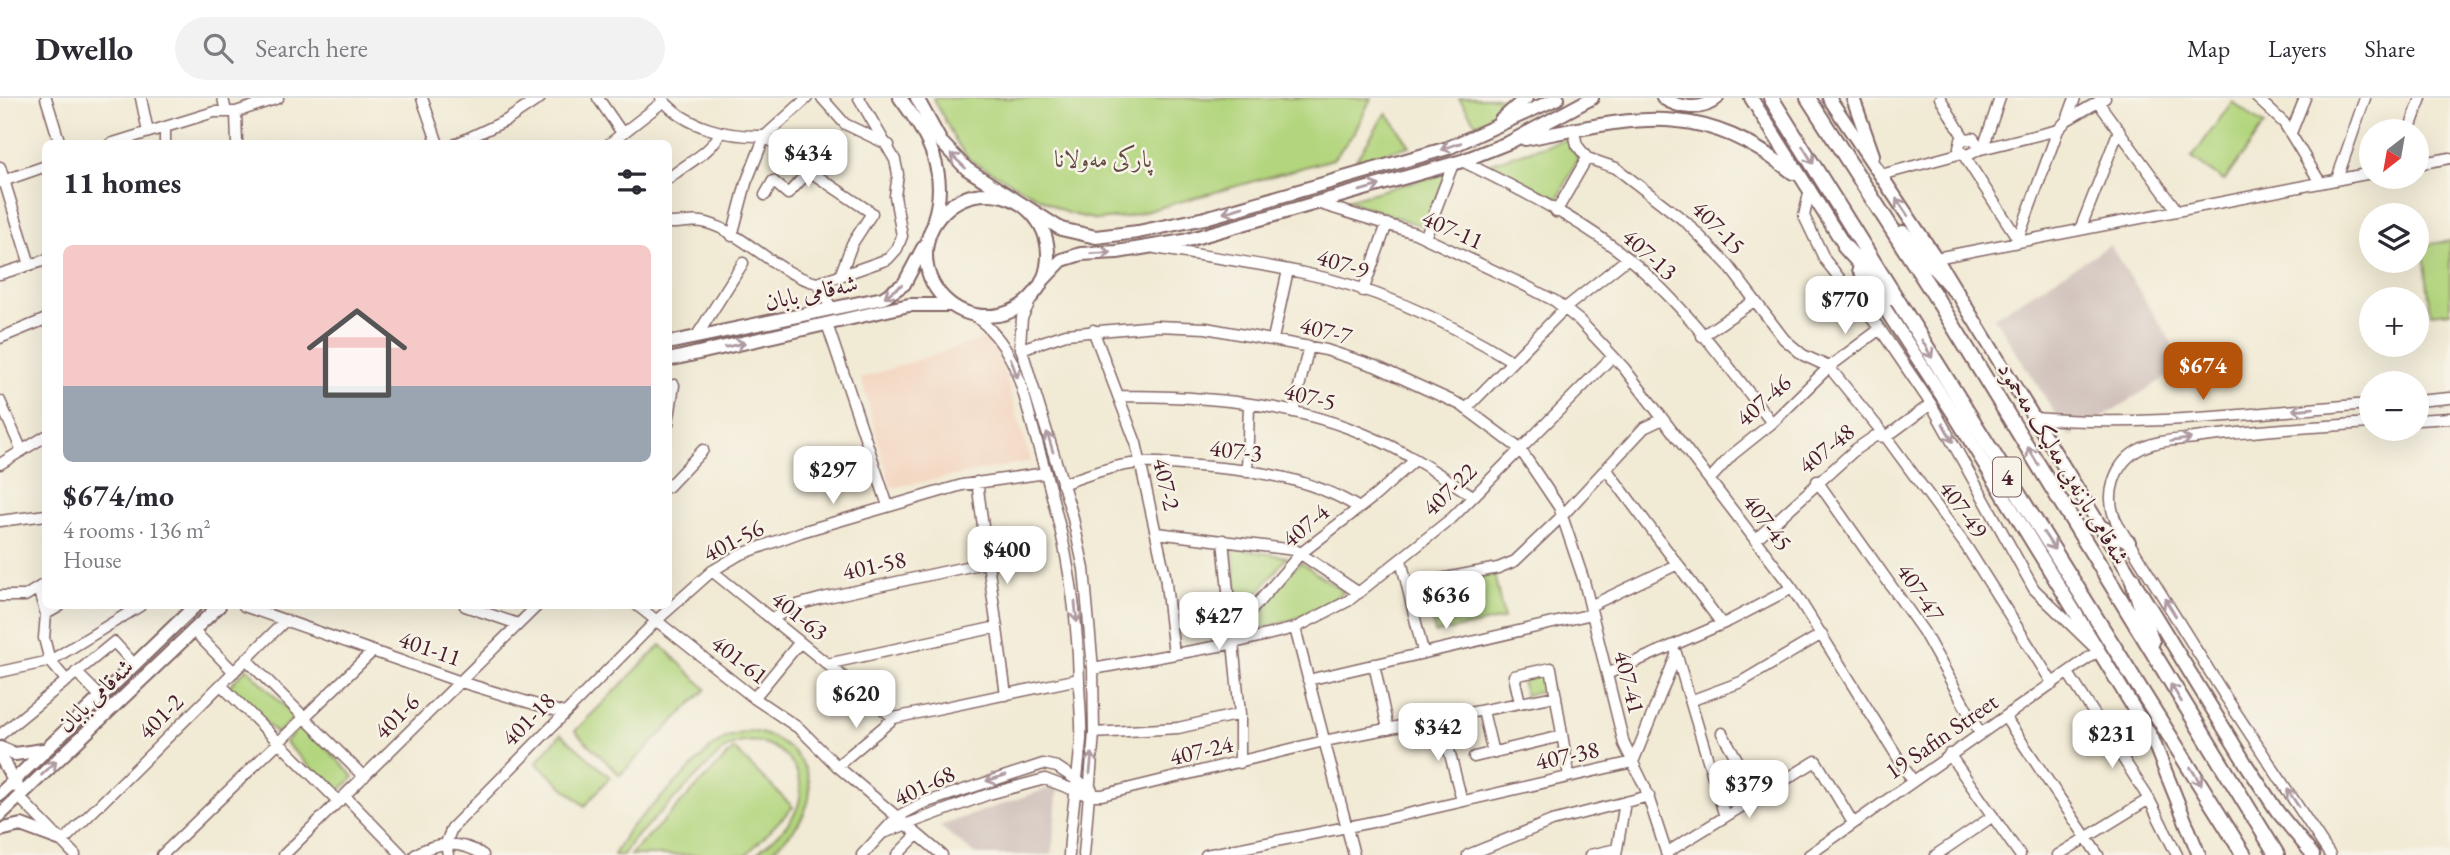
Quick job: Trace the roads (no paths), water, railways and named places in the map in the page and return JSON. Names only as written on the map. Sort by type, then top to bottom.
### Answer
[{"type":"highway","name":"4","points":[[1771,98],[2245,855]]},
{"type":"highway","name":"شەقامی بازنەیی مەلیک مەحمود","points":[[1808,98],[1873,198],[2277,855]]},
{"type":"highway","points":[[1873,198],[1956,292]]},
{"type":"highway","points":[[1846,247],[1911,322]]},
{"type":"highway","points":[[2132,578],[2158,663]]},
{"type":"main road","points":[[900,98],[930,148],[939,172],[940,202],[930,232],[926,266],[935,287],[950,305],[974,315],[1006,313],[1033,295],[1062,260],[1081,254],[1184,241],[1457,162],[1510,142],[1592,98]]},
{"type":"main road","points":[[918,98],[950,153],[967,169],[1072,234],[1096,237],[1138,232],[1205,218],[1448,148],[1558,98]]},
{"type":"main road","points":[[1487,132],[1526,98]]},
{"type":"main road","points":[[1663,98],[1676,105],[1696,107],[1712,103],[1717,98]]},
{"type":"main road","points":[[1751,98],[1955,416],[2152,738],[2199,855]]},
{"type":"main road","points":[[1829,98],[1936,258],[2263,790],[2313,855]]},
{"type":"main road","points":[[1853,98],[1881,175]]},
{"type":"main road","points":[[1510,142],[1619,116],[1647,113],[1714,119],[1754,138],[1810,189]]},
{"type":"main road","points":[[930,232],[938,218],[959,200],[986,194],[1014,200],[1037,220],[1044,234],[1048,250],[1043,280]]},
{"type":"main road","name":"شەقامی بابان","points":[[672,342],[874,301],[897,290],[915,268],[930,232]]},
{"type":"main road","name":"شەقامی بابان","points":[[672,359],[909,305],[950,305]]},
{"type":"main road","points":[[2100,526],[2129,542]]},
{"type":"main road","name":"شەقامی بابان","points":[[5,785],[192,609]]},
{"type":"main road","name":"شەقامی بابان","points":[[0,816],[216,609]]},
{"type":"main road","points":[[0,748],[15,754],[46,749]]},
{"type":"main road","points":[[0,755],[5,785],[19,797]]},
{"type":"main road","points":[[0,830],[21,825],[61,840]]},
{"type":"street","points":[[46,98],[59,140]]},
{"type":"street","points":[[141,98],[148,132]]},
{"type":"street","points":[[223,98],[231,112],[236,140]]},
{"type":"street","points":[[123,140],[214,112],[231,112],[278,98]]},
{"type":"street","points":[[422,98],[437,140]]},
{"type":"street","points":[[464,140],[507,120],[540,98]]},
{"type":"street","points":[[597,98],[622,133]]},
{"type":"street","points":[[732,236],[746,183],[765,136],[807,98]]},
{"type":"street","points":[[822,98],[845,124],[889,145]]},
{"type":"street","points":[[672,223],[703,222],[732,236],[794,275],[817,283],[882,262],[893,254],[901,242],[902,228],[895,195],[897,166],[889,145],[859,98]]},
{"type":"street","points":[[1940,98],[1964,138]]},
{"type":"street","points":[[1980,149],[2000,98]]},
{"type":"street","points":[[2067,120],[2076,98]]},
{"type":"street","points":[[2257,98],[2271,108],[2291,132],[2320,182]]},
{"type":"street","points":[[2291,132],[2305,98]]},
{"type":"street","points":[[2337,179],[2365,98]]},
{"type":"street","points":[[2413,119],[2421,98]]},
{"type":"street","points":[[614,140],[662,100],[685,118],[720,133],[765,136],[809,171],[872,213],[852,244],[840,276]]},
{"type":"street","points":[[2018,239],[2058,130],[2067,120],[2102,100],[2119,130],[2176,209]]},
{"type":"street","points":[[164,127],[165,140]]},
{"type":"street","points":[[1556,212],[1587,158],[1577,145],[1573,128]]},
{"type":"street","points":[[1881,175],[1964,154],[1972,155],[1980,149],[2058,130]]},
{"type":"street","points":[[2081,227],[2119,130]]},
{"type":"street","points":[[672,175],[688,161],[713,147],[720,133]]},
{"type":"street","points":[[1964,138],[1975,139],[1980,149]]},
{"type":"street","points":[[1964,138],[1959,145],[2018,239]]},
{"type":"street","name":"407-15","points":[[1587,158],[1627,175],[1686,222],[1728,265],[1784,339],[1803,355],[1829,367]]},
{"type":"street","points":[[2429,162],[2450,158]]},
{"type":"street","points":[[1425,238],[1457,162]]},
{"type":"street","name":"407-13","points":[[1457,162],[1593,233],[1627,259],[1702,336],[1772,423]]},
{"type":"street","points":[[0,167],[2,181],[30,265]]},
{"type":"street","points":[[2,181],[42,167]]},
{"type":"street","points":[[765,195],[773,181],[788,194],[809,171]]},
{"type":"street","points":[[1936,258],[2018,239],[2359,175]]},
{"type":"street","points":[[1810,189],[1804,216],[1825,260],[1880,329],[1931,404],[2034,589],[2098,651]]},
{"type":"street","name":"407-11","points":[[1317,204],[1425,238],[1522,284],[1564,309]]},
{"type":"street","points":[[1363,291],[1387,224]]},
{"type":"street","name":"407-9","points":[[1147,247],[1288,270],[1363,291],[1462,331],[1512,361]]},
{"type":"street","points":[[1466,409],[1564,309],[1627,259]]},
{"type":"street","points":[[0,274],[42,261]]},
{"type":"street","points":[[696,337],[743,263]]},
{"type":"street","points":[[1273,340],[1288,270]]},
{"type":"street","points":[[817,283],[832,309]]},
{"type":"street","points":[[1033,295],[1021,318],[1021,349],[1062,484],[1084,569],[1093,669],[1094,733],[1083,855]]},
{"type":"street","points":[[1702,336],[1755,301]]},
{"type":"street","name":"407-45","points":[[1564,309],[1613,356],[1792,589],[1912,780]]},
{"type":"street","points":[[974,315],[1002,340],[1010,355],[1059,518],[1073,588],[1081,737],[1073,789],[1069,855]]},
{"type":"street","points":[[0,338],[42,321]]},
{"type":"street","points":[[827,324],[888,506]]},
{"type":"street","name":"407-7","points":[[1021,349],[1066,334],[1093,330],[1156,326],[1206,328],[1309,346],[1375,366],[1466,409],[1520,449],[1562,516]]},
{"type":"street","name":"407-46","points":[[1710,479],[1732,455],[1772,423],[1829,367],[1880,329]]},
{"type":"street","name":"407-2","points":[[1093,330],[1140,463],[1157,533],[1174,654]]},
{"type":"street","points":[[1293,412],[1309,346]]},
{"type":"street","name":"407-22","points":[[1093,669],[1174,654],[1233,638],[1296,628],[1359,593],[1473,496],[1613,356]]},
{"type":"street","name":"407-49","points":[[1829,367],[1886,436],[1966,546],[2053,684]]},
{"type":"street","points":[[672,398],[674,385]]},
{"type":"street","name":"407-5","points":[[1118,396],[1189,396],[1293,412],[1344,426],[1415,460],[1473,496]]},
{"type":"street","points":[[2445,399],[2445,418]]},
{"type":"street","points":[[0,401],[22,452]]},
{"type":"street","points":[[1247,472],[1249,404]]},
{"type":"street","name":"407-48","points":[[1755,540],[1817,481],[1875,436],[1886,436],[1931,404]]},
{"type":"street","points":[[2034,418],[2079,422],[2166,421],[2359,405]]},
{"type":"street","points":[[1409,585],[1498,568],[1515,561],[1607,470],[1644,428],[1663,419]]},
{"type":"street","points":[[2330,855],[2225,696],[2129,542],[2114,517],[2111,493],[2119,467],[2139,449],[2152,444],[2234,433],[2359,424]]},
{"type":"street","points":[[0,464],[42,441]]},
{"type":"street","points":[[672,483],[704,450]]},
{"type":"street","name":"407-4","points":[[1233,638],[1300,554],[1415,460]]},
{"type":"street","name":"407-3","points":[[1062,484],[1093,473],[1140,463],[1247,472],[1315,486],[1359,508]]},
{"type":"street","points":[[1607,470],[1723,624]]},
{"type":"street","name":"401-56","points":[[672,606],[712,570],[739,555],[800,532],[977,482],[1046,473]]},
{"type":"street","name":"407-47","points":[[1817,481],[1923,631],[1980,733]]},
{"type":"street","points":[[977,482],[1006,695]]},
{"type":"street","points":[[0,522],[42,516]]},
{"type":"street","name":"407-41","points":[[1562,516],[1591,610],[1624,744],[1649,796],[1667,854]]},
{"type":"street","points":[[1157,533],[1223,540],[1300,554],[1359,593]]},
{"type":"street","points":[[1223,540],[1240,714],[1240,763]]},
{"type":"street","points":[[1401,560],[1423,652]]},
{"type":"street","name":"401-58","points":[[771,619],[797,606],[823,598],[989,562]]},
{"type":"street","points":[[1308,680],[1591,610],[1678,564]]},
{"type":"street","name":"401-63","points":[[712,570],[894,718]]},
{"type":"street","points":[[0,596],[25,596],[42,586]]},
{"type":"street","points":[[1607,674],[1675,651],[1792,589]]},
{"type":"street","points":[[45,609],[44,638],[50,661],[67,681]]},
{"type":"street","points":[[46,614],[55,609]]},
{"type":"street","points":[[0,672],[50,661],[134,609]]},
{"type":"street","name":"401-11","points":[[253,609],[461,681],[564,713]]},
{"type":"street","points":[[473,609],[518,624]]},
{"type":"street","name":"401-6","points":[[284,855],[534,609]]},
{"type":"street","name":"401-61","points":[[642,609],[754,698],[800,729],[838,766],[942,855]]},
{"type":"street","name":"401-56","points":[[656,621],[669,609]]},
{"type":"street","name":"401-2","points":[[61,840],[286,620]]},
{"type":"street","name":"401-18","points":[[446,844],[453,828],[656,621]]},
{"type":"street","points":[[827,664],[997,627]]},
{"type":"street","points":[[1296,628],[1354,855]]},
{"type":"street","points":[[193,630],[234,672]]},
{"type":"street","points":[[1690,701],[1741,682],[1822,634]]},
{"type":"street","points":[[0,736],[114,642],[134,664]]},
{"type":"street","points":[[754,698],[800,642]]},
{"type":"street","points":[[162,855],[373,651]]},
{"type":"street","points":[[1675,651],[1725,817]]},
{"type":"street","points":[[1633,762],[1675,651]]},
{"type":"street","name":"19 Safin Street","points":[[1815,854],[1912,780],[2098,651]]},
{"type":"street","points":[[247,660],[364,778]]},
{"type":"street","points":[[1374,664],[1388,729]]},
{"type":"street","points":[[1520,703],[1514,676],[1551,668],[1569,776]]},
{"type":"street","points":[[76,672],[100,696]]},
{"type":"street","points":[[2068,673],[2149,799],[2177,855]]},
{"type":"street","points":[[838,766],[894,718],[1079,679]]},
{"type":"street","points":[[221,685],[402,855]]},
{"type":"street","name":"407-24","points":[[1088,792],[1102,795],[1324,741],[1556,696]]},
{"type":"street","points":[[1483,711],[1493,753]]},
{"type":"street","points":[[1094,733],[1178,728],[1240,714]]},
{"type":"street","points":[[2006,717],[2098,855]]},
{"type":"street","points":[[1441,719],[1462,800]]},
{"type":"street","points":[[1715,783],[1739,764],[1722,733]]},
{"type":"street","points":[[1474,757],[1562,736]]},
{"type":"street","points":[[1949,754],[2020,855]]},
{"type":"street","points":[[1667,854],[1816,761],[1853,823]]},
{"type":"street","name":"407-38","points":[[1206,855],[1346,827],[1633,762]]},
{"type":"street","name":"401-68","points":[[886,832],[897,817],[921,804],[1043,764],[1075,777],[1088,792]]},
{"type":"street","name":"401-68","points":[[886,832],[989,794],[1045,779],[1088,792]]},
{"type":"street","points":[[1468,855],[1487,851],[1552,821],[1649,796]]},
{"type":"street","points":[[19,797],[75,855]]},
{"type":"street","points":[[2058,855],[2149,799]]},
{"type":"street","points":[[1590,855],[1616,852],[1625,802]]},
{"type":"street","points":[[1936,855],[1993,816]]},
{"type":"street","points":[[862,855],[886,832]]},
{"type":"street","points":[[897,855],[917,835]]},
{"type":"street","points":[[446,844],[448,855]]},
{"type":"street","points":[[415,855],[428,848],[446,844],[464,846],[483,855]]},
{"type":"park label","name":"پارکی مەولانا","points":[[1103,158]]}]
